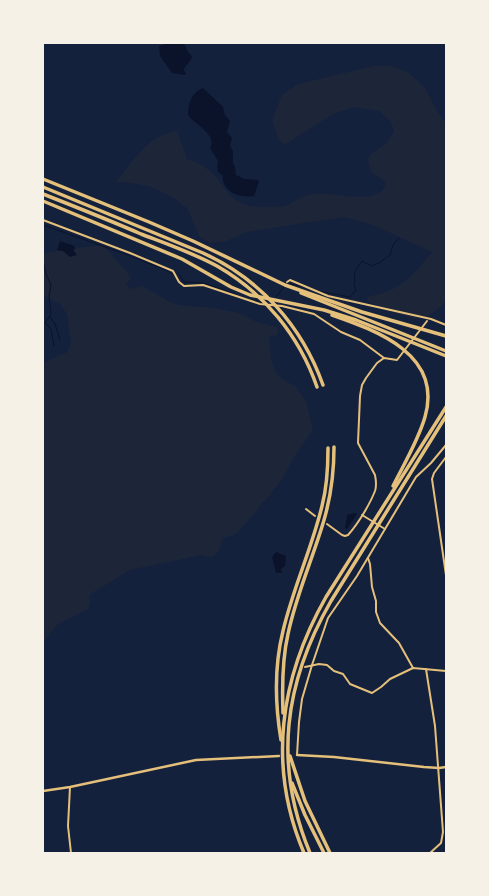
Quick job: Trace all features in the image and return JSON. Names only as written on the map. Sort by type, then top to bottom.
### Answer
[{"type":"highway","points":[[43,180],[164,228],[213,250],[270,279],[295,289],[362,312],[446,336]]},
{"type":"highway","points":[[43,187],[209,256],[228,266],[250,281],[286,317],[308,348],[323,384]]},
{"type":"highway","points":[[43,194],[202,259],[227,272],[265,302],[281,321],[302,351],[317,387]]},
{"type":"highway","points":[[43,201],[182,259],[239,290],[250,294],[304,305],[356,320],[446,356]]},
{"type":"highway","points":[[295,289],[310,297],[446,351]]},
{"type":"highway","points":[[304,305],[348,320],[388,338],[411,355],[418,364],[425,379],[428,398],[426,416],[385,503]]},
{"type":"highway","points":[[304,853],[291,814],[284,769],[284,722],[289,689],[300,652],[317,613],[446,407]]},
{"type":"highway","points":[[310,853],[297,813],[289,768],[289,720],[298,676],[314,631],[331,601],[446,417]]},
{"type":"highway","points":[[330,853],[300,788],[291,758],[285,728],[282,696],[283,664],[288,633],[295,606],[328,506],[333,478],[334,447]]},
{"type":"highway","points":[[324,853],[311,829],[295,790],[285,759],[279,729],[277,696],[278,663],[283,632],[290,604],[315,530],[322,504],[327,477],[328,448]]},
{"type":"main road","points":[[297,755],[439,768],[446,767]]},
{"type":"main road","points":[[43,791],[70,787],[196,760],[279,756]]},
{"type":"street","points":[[43,220],[173,271],[179,282],[184,286],[203,285],[261,304],[282,306],[314,314],[341,332],[360,340],[384,358],[397,360],[427,321]]},
{"type":"street","points":[[287,282],[290,280],[328,296],[431,319],[446,325]]},
{"type":"street","points":[[327,524],[345,536],[363,515],[375,490],[375,475],[358,443],[360,396],[362,386],[366,378],[377,363],[384,358]]},
{"type":"street","points":[[297,755],[302,699],[328,618],[368,558],[384,528],[416,477],[431,463],[446,445]]},
{"type":"street","points":[[446,457],[434,473],[432,479],[446,575]]},
{"type":"street","points":[[306,509],[315,516]]},
{"type":"street","points":[[363,515],[384,528]]},
{"type":"street","points":[[368,558],[372,587],[376,601],[376,612],[380,623],[400,643],[413,668]]},
{"type":"street","points":[[305,667],[319,664],[327,665],[334,671],[343,674],[350,684],[372,693],[390,679],[413,668],[446,671]]},
{"type":"street","points":[[426,668],[435,726],[443,837],[441,843],[430,853]]},
{"type":"street","points":[[70,787],[68,826],[71,853]]},
{"type":"shaded area","points":[[168,43],[184,43],[188,52],[192,56],[184,70],[185,75],[172,73],[160,56],[159,46]]},
{"type":"shaded area","points":[[374,66],[392,66],[409,73],[425,88],[437,111],[446,123],[446,301],[426,317],[413,318],[405,316],[368,301],[367,297],[395,288],[407,280],[432,252],[373,225],[344,217],[246,232],[227,241],[210,243],[199,236],[188,209],[172,197],[152,187],[132,183],[116,182],[149,143],[167,133],[177,131],[187,159],[204,166],[214,174],[234,199],[249,206],[282,207],[302,197],[313,194],[352,197],[372,196],[380,192],[386,186],[385,181],[372,173],[368,159],[371,154],[387,143],[394,131],[391,122],[379,111],[354,107],[333,114],[288,143],[284,144],[279,140],[272,120],[282,95],[298,84]]},
{"type":"shaded area","points":[[203,88],[223,107],[225,115],[230,121],[227,132],[232,138],[230,146],[233,151],[233,163],[236,175],[245,179],[258,180],[259,182],[254,196],[241,196],[228,190],[223,181],[222,175],[218,172],[218,161],[210,148],[212,143],[211,139],[208,134],[188,115],[191,98],[196,92]]},
{"type":"shaded area","points":[[60,241],[75,246],[74,251],[77,255],[70,257],[63,251],[57,250]]},
{"type":"shaded area","points":[[104,246],[127,272],[131,278],[126,285],[131,289],[142,286],[172,303],[239,313],[257,322],[276,327],[278,331],[276,336],[271,335],[269,337],[271,360],[276,372],[282,379],[295,386],[306,401],[313,430],[296,454],[282,479],[266,500],[237,533],[223,538],[215,556],[211,557],[201,555],[130,570],[89,595],[90,602],[88,609],[58,624],[43,641],[43,363],[67,352],[71,344],[67,314],[61,305],[43,295],[43,253]]},
{"type":"shaded area","points":[[354,513],[357,514],[347,529],[345,528],[347,515]]},
{"type":"shaded area","points":[[276,552],[286,556],[285,566],[281,569],[282,573],[276,573],[272,557]]},
{"type":"waterway","points":[[43,225],[125,254],[168,271],[174,275]]},
{"type":"waterway","points":[[318,291],[350,297],[356,290],[354,283],[355,273],[362,261],[371,266],[379,263],[390,255],[393,245],[399,238]]},
{"type":"waterway","points":[[43,241],[43,261],[46,274],[51,285],[49,296],[51,314],[45,323],[51,329],[54,346]]},
{"type":"waterway","points":[[178,273],[184,282],[204,283],[234,294]]},
{"type":"waterway","points":[[286,283],[305,287]]},
{"type":"waterway","points":[[277,296],[283,288]]},
{"type":"waterway","points":[[241,297],[263,303]]},
{"type":"waterway","points":[[50,317],[55,324],[60,340]]}]
